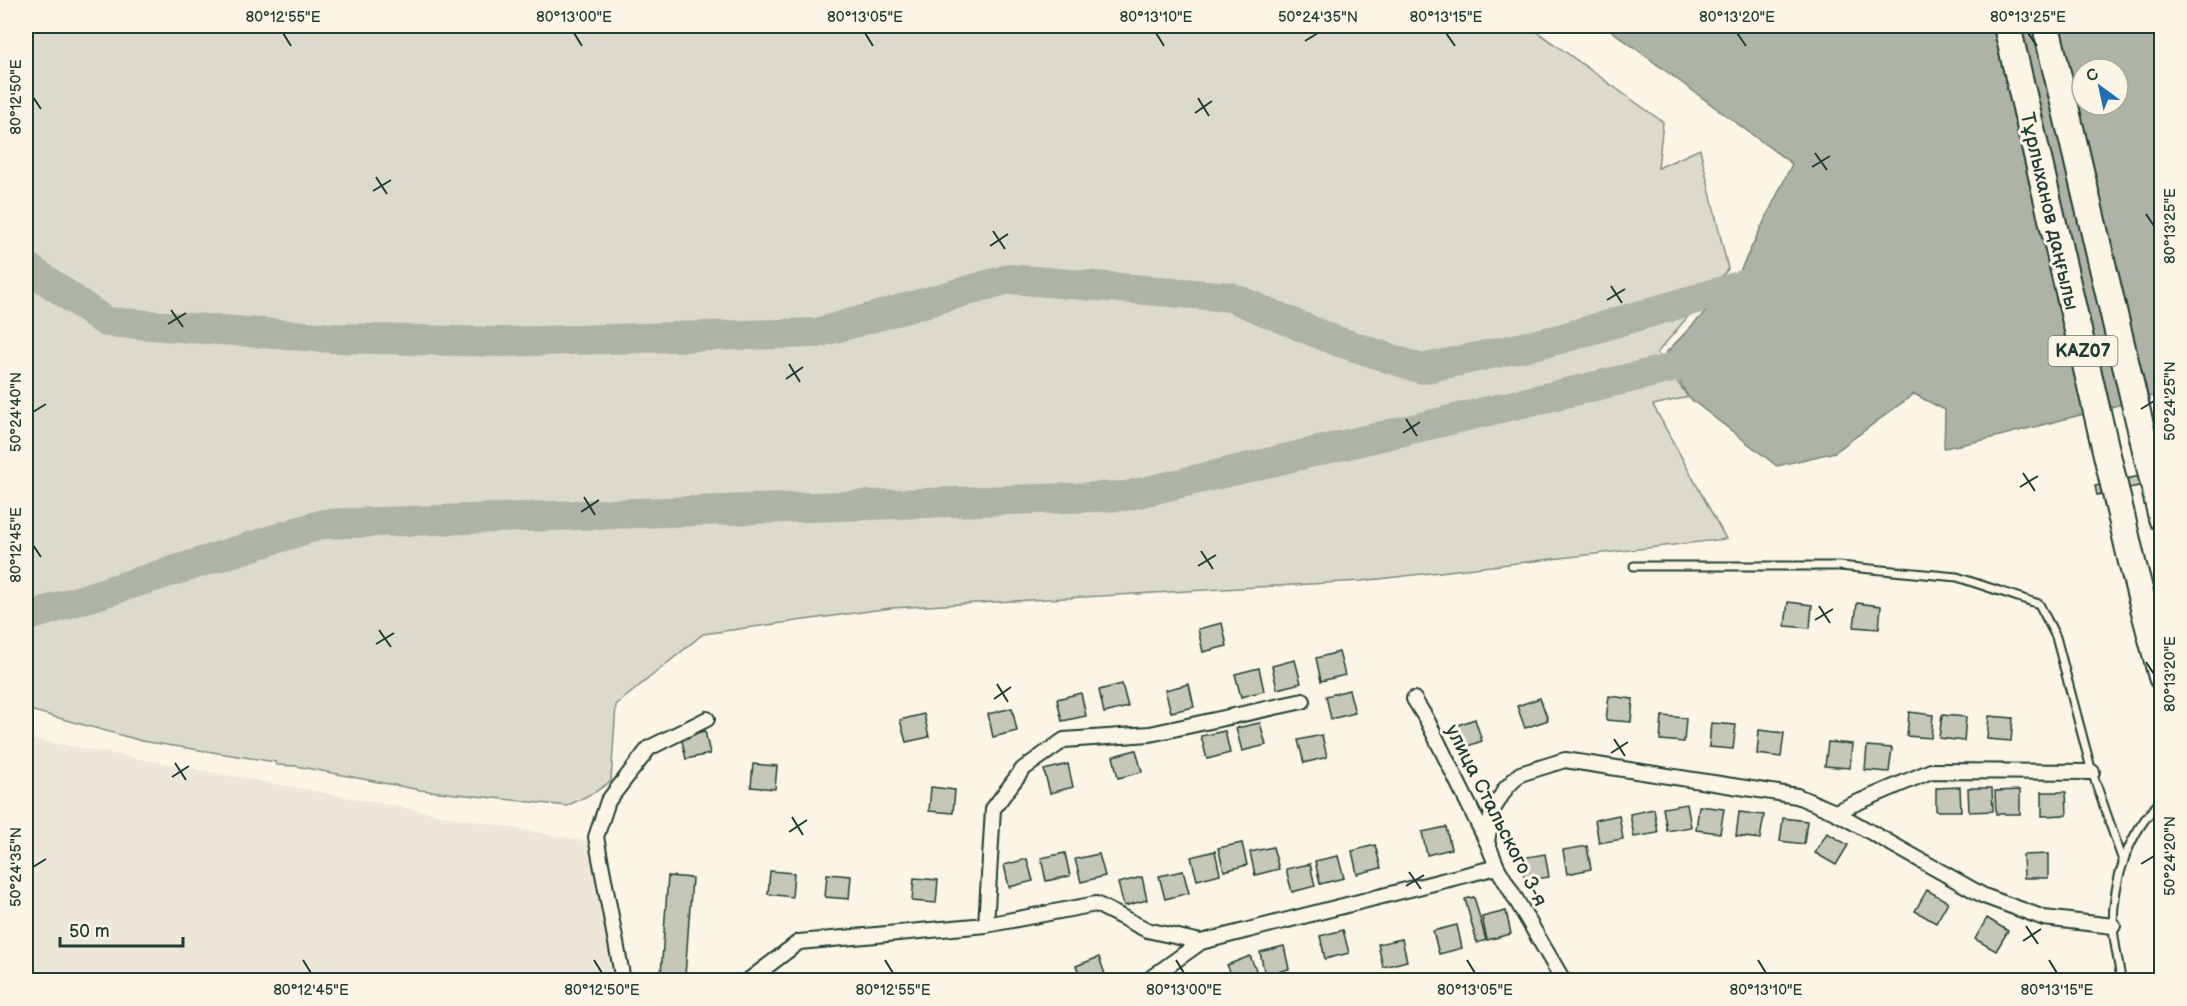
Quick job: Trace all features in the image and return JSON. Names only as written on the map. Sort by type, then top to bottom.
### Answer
[{"type":"highway","name":"Тұрлыханов даңғылы","points":[[2007,26],[2132,562],[2162,677]]},
{"type":"highway","name":"Тұрлыханов даңғылы","points":[[2046,26],[2162,518]]},
{"type":"street","name":"улица Стальского 3-я","points":[[1414,699],[1427,720],[1497,867],[1563,981]]},
{"type":"street","points":[[986,925],[993,809],[1023,769],[1031,763],[1064,740],[1150,734],[1303,701]]},
{"type":"street","points":[[623,981],[596,837],[608,801],[649,748],[707,719]]},
{"type":"street","points":[[1487,842],[1492,811],[1506,788],[1520,774],[1566,760],[1797,796],[1835,812],[1984,896],[2044,918],[2113,926]]},
{"type":"street","points":[[1835,812],[1931,771],[2092,772]]},
{"type":"street","points":[[1148,981],[1201,942],[1497,867]]},
{"type":"street","points":[[749,981],[799,942],[986,925],[1096,904],[1148,930],[1201,942]]},
{"type":"lane","points":[[1634,566],[1839,566],[1957,577],[2039,604],[2059,646],[2092,772],[2123,861]]},
{"type":"lane","points":[[2121,981],[2113,926],[2117,887],[2123,861],[2131,842],[2145,819],[2162,800]]},
{"type":"shaded area","points":[[26,26],[1529,26],[1663,122],[1658,168],[1700,149],[1728,269],[1657,353],[1688,397],[1653,405],[1726,539],[1361,581],[891,608],[703,634],[616,705],[611,781],[567,806],[420,790],[296,766],[277,765],[276,762],[142,741],[26,709]]},
{"type":"shaded area","points":[[1605,26],[2161,26],[2161,394],[1988,439],[1944,448],[1945,410],[1914,394],[1835,452],[1777,466],[1688,397],[1665,354],[1735,281],[1792,164]]},
{"type":"shaded area","points":[[26,738],[600,844],[614,980],[26,980]]},
{"type":"building","points":[[2162,471],[2162,481],[2097,495],[2095,486]]},
{"type":"building","points":[[1788,602],[1812,605],[1810,628],[1785,626]]},
{"type":"building","points":[[1857,603],[1881,606],[1879,629],[1854,627]]},
{"type":"building","points":[[1222,623],[1227,646],[1203,652],[1198,629]]},
{"type":"building","points":[[1339,652],[1345,675],[1321,681],[1316,658]]},
{"type":"building","points":[[1295,660],[1301,683],[1277,689],[1272,666]]},
{"type":"building","points":[[1259,668],[1264,691],[1241,697],[1235,674]]},
{"type":"building","points":[[1122,684],[1128,707],[1104,713],[1099,690]]},
{"type":"building","points":[[1189,684],[1194,707],[1171,712],[1165,690]]},
{"type":"building","points":[[1349,690],[1355,713],[1331,719],[1326,696]]},
{"type":"building","points":[[1081,693],[1086,716],[1062,721],[1057,699]]},
{"type":"building","points":[[1609,696],[1633,699],[1631,722],[1606,720]]},
{"type":"building","points":[[1540,698],[1548,720],[1525,728],[1517,706]]},
{"type":"building","points":[[1012,708],[1017,731],[993,737],[988,714]]},
{"type":"building","points":[[1909,712],[1933,715],[1931,738],[1907,736]]},
{"type":"building","points":[[924,714],[929,737],[906,742],[900,720]]},
{"type":"building","points":[[1942,715],[1966,717],[1964,741],[1939,738]]},
{"type":"building","points":[[1662,716],[1686,718],[1684,742],[1660,740]]},
{"type":"building","points":[[1989,716],[2013,718],[2011,741],[1987,739]]},
{"type":"building","points":[[1475,719],[1482,741],[1459,749],[1452,727]]},
{"type":"building","points":[[1260,723],[1266,745],[1242,751],[1236,728]]},
{"type":"building","points":[[1711,723],[1736,725],[1733,749],[1709,747]]},
{"type":"building","points":[[1759,730],[1784,733],[1781,757],[1757,754]]},
{"type":"building","points":[[705,731],[710,754],[686,759],[681,736]]},
{"type":"building","points":[[1225,731],[1230,753],[1207,759],[1201,736]]},
{"type":"building","points":[[1322,735],[1327,757],[1304,763],[1298,740]]},
{"type":"building","points":[[1828,742],[1852,744],[1850,768],[1825,766]]},
{"type":"building","points":[[1867,746],[1892,748],[1889,772],[1865,770]]},
{"type":"building","points":[[1136,750],[1142,772],[1118,778],[1113,756]]},
{"type":"building","points":[[753,764],[777,766],[775,789],[751,787]]},
{"type":"building","points":[[1068,764],[1073,787],[1050,793],[1044,770]]},
{"type":"building","points":[[931,787],[955,790],[953,813],[929,811]]},
{"type":"building","points":[[1960,787],[1961,811],[1936,811],[1936,788]]},
{"type":"building","points":[[1968,788],[1992,788],[1993,811],[1969,812]]},
{"type":"building","points":[[2020,790],[2020,814],[1996,814],[1995,791]]},
{"type":"building","points":[[2042,792],[2066,792],[2067,815],[2042,816]]},
{"type":"building","points":[[1687,804],[1691,827],[1667,831],[1663,808]]},
{"type":"building","points":[[1699,806],[1724,809],[1720,833],[1696,830]]},
{"type":"building","points":[[1654,809],[1658,833],[1634,837],[1630,814]]},
{"type":"building","points":[[1739,812],[1764,815],[1760,839],[1736,836]]},
{"type":"building","points":[[1619,815],[1623,839],[1599,843],[1595,820]]},
{"type":"building","points":[[1783,818],[1807,821],[1804,844],[1780,841]]},
{"type":"building","points":[[1446,827],[1451,849],[1427,855],[1422,832]]},
{"type":"building","points":[[1827,833],[1848,845],[1836,865],[1815,853]]},
{"type":"building","points":[[1242,843],[1247,865],[1224,871],[1218,848]]},
{"type":"building","points":[[1375,845],[1381,868],[1357,874],[1352,851]]},
{"type":"building","points":[[1587,846],[1591,869],[1567,874],[1563,850]]},
{"type":"building","points":[[1273,847],[1279,869],[1255,875],[1250,852]]},
{"type":"building","points":[[1215,851],[1220,874],[1197,880],[1191,857]]},
{"type":"building","points":[[1065,853],[1070,876],[1046,881],[1041,858]]},
{"type":"building","points":[[1099,854],[1105,876],[1081,882],[1075,859]]},
{"type":"building","points":[[1545,854],[1549,877],[1525,881],[1521,858]]},
{"type":"building","points":[[2048,854],[2048,878],[2024,878],[2023,855]]},
{"type":"building","points":[[1338,856],[1344,878],[1320,884],[1315,861]]},
{"type":"building","points":[[1027,859],[1033,881],[1009,887],[1004,865]]},
{"type":"building","points":[[1310,864],[1315,886],[1292,892],[1286,869]]},
{"type":"building","points":[[770,871],[794,873],[792,897],[768,894]]},
{"type":"building","points":[[1183,871],[1189,893],[1165,899],[1159,876]]},
{"type":"building","points":[[827,874],[851,876],[849,899],[825,897]]},
{"type":"building","points":[[668,876],[692,878],[685,976],[661,974]]},
{"type":"building","points":[[1142,877],[1147,900],[1124,906],[1118,883]]},
{"type":"building","points":[[914,878],[938,880],[936,903],[912,901]]},
{"type":"building","points":[[1927,890],[1948,902],[1936,923],[1915,911]]},
{"type":"building","points":[[1474,897],[1486,940],[1477,943],[1465,899]]},
{"type":"building","points":[[1506,911],[1511,934],[1487,940],[1482,917]]},
{"type":"building","points":[[1987,918],[2008,931],[1996,951],[1975,939]]},
{"type":"building","points":[[1457,925],[1462,948],[1439,954],[1433,931]]},
{"type":"building","points":[[1343,930],[1349,953],[1325,959],[1320,936]]},
{"type":"building","points":[[1402,939],[1407,961],[1383,967],[1378,944]]},
{"type":"building","points":[[1284,946],[1289,969],[1265,975],[1260,952]]},
{"type":"building","points":[[1250,956],[1259,977],[1252,980],[1234,980],[1227,965]]},
{"type":"building","points":[[1099,957],[1107,980],[1082,980],[1076,966]]},
{"type":"waterway","points":[[26,266],[106,322],[334,338],[502,342],[817,333],[1009,279],[1231,297],[1331,339],[1422,369],[1560,339],[1767,278]]},
{"type":"waterway","points":[[26,617],[323,524],[1126,496],[1711,359]]}]
